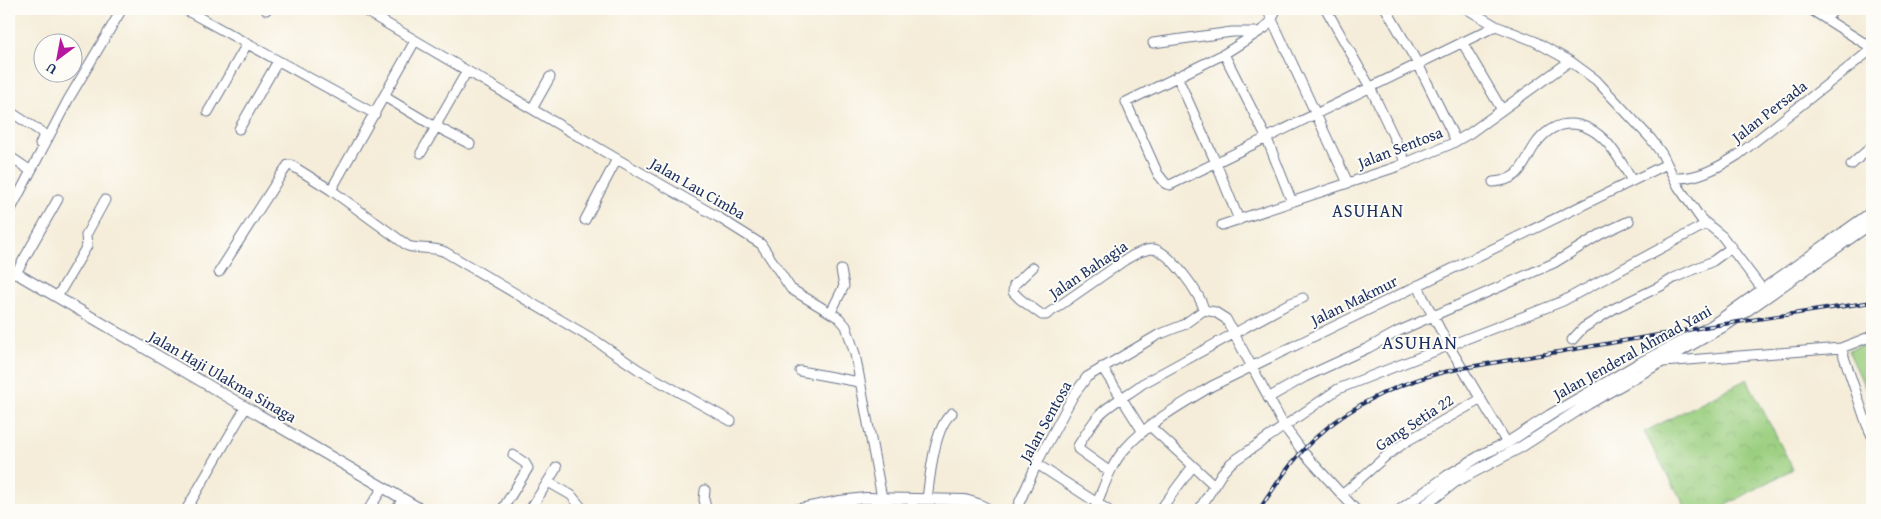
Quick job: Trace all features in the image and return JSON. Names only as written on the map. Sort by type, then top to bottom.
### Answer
[{"type":"main road","name":"Jalan Jenderal Ahmad Yani","points":[[1400,510],[1492,462],[1728,324],[1852,232],[1872,212]]},
{"type":"main road","name":"Jalan Jenderal Ahmad Yani","points":[[1419,510],[1427,497],[1485,453],[1507,442],[1638,364],[1711,326],[1852,232],[1872,223]]},
{"type":"main road","name":"Jalan Haji Ulakma Sinaga","points":[[12,271],[422,510]]},
{"type":"main road","points":[[1485,453],[1492,462]]},
{"type":"main road","points":[[795,510],[840,501],[885,499],[965,500],[990,510]]},
{"type":"street","points":[[9,213],[68,100],[122,9]]},
{"type":"street","points":[[184,9],[375,114]]},
{"type":"street","name":"Jalan Lau Cimba","points":[[362,9],[755,238],[791,289],[831,312],[846,326],[855,354],[859,382],[885,499]]},
{"type":"street","points":[[1267,9],[1348,183]]},
{"type":"street","points":[[1276,9],[1272,20],[1258,32],[1224,54],[1126,102],[1162,181],[1170,185],[1496,26]]},
{"type":"street","points":[[1326,9],[1370,87],[1406,163]]},
{"type":"street","points":[[1386,9],[1418,64],[1456,141]]},
{"type":"street","points":[[1467,9],[1496,26],[1534,42],[1570,61],[1596,80],[1642,128],[1662,154],[1678,186],[1706,224],[1717,230],[1732,247],[1763,290]]},
{"type":"street","points":[[1810,9],[1872,49]]},
{"type":"street","points":[[1826,19],[1835,9]]},
{"type":"street","points":[[1153,43],[1232,32],[1258,32]]},
{"type":"street","points":[[330,190],[385,97],[415,41]]},
{"type":"street","points":[[1462,42],[1502,110]]},
{"type":"street","points":[[208,112],[247,44]]},
{"type":"street","name":"Jalan Persada","points":[[1675,178],[1691,178],[1719,166],[1738,155],[1872,49]]},
{"type":"street","points":[[1224,54],[1267,139],[1292,202]]},
{"type":"street","points":[[239,129],[278,61]]},
{"type":"street","name":"Jalan Sentosa","points":[[1222,225],[1406,163],[1456,141],[1570,61]]},
{"type":"street","points":[[422,153],[468,71]]},
{"type":"street","points":[[1177,76],[1239,220]]},
{"type":"street","points":[[532,109],[550,77]]},
{"type":"street","points":[[385,97],[432,125],[470,144]]},
{"type":"street","points":[[9,111],[44,135],[28,168],[9,156]]},
{"type":"street","points":[[1493,182],[1505,182],[1516,176],[1538,142],[1552,128],[1562,124],[1577,124],[1589,127],[1600,134],[1621,161],[1632,181]]},
{"type":"street","points":[[1851,165],[1872,146]]},
{"type":"street","points":[[585,220],[617,159]]},
{"type":"street","name":"Jalan Makmur","points":[[1096,507],[1110,472],[1124,450],[1166,414],[1212,386],[1668,164]]},
{"type":"street","points":[[219,272],[288,165],[291,165],[330,190],[404,243],[413,248],[434,248],[445,252],[596,341],[639,370],[731,421]]},
{"type":"street","points":[[12,271],[58,199]]},
{"type":"street","points":[[56,297],[87,246],[86,235],[106,200]]},
{"type":"street","points":[[1268,398],[1305,377],[1433,316],[1554,263],[1601,234],[1629,221]]},
{"type":"street","points":[[1199,510],[1222,473],[1231,463],[1338,389],[1504,326],[1580,294],[1601,280],[1706,224]]},
{"type":"street","points":[[1572,340],[1583,328],[1615,308],[1674,278],[1713,261],[1732,247]]},
{"type":"street","name":"Jalan Bahagia","points":[[1033,267],[1014,285],[1013,292],[1042,315],[1049,314],[1136,253],[1154,249],[1161,252],[1187,278],[1197,291],[1204,310]]},
{"type":"street","points":[[831,312],[844,286],[841,270]]},
{"type":"street","points":[[1418,286],[1450,346],[1507,442]]},
{"type":"street","points":[[1110,472],[1078,449],[1093,423],[1108,406],[1122,399],[1142,384],[1288,304],[1303,298]]},
{"type":"street","points":[[1204,310],[1222,315],[1226,319],[1284,426],[1303,452],[1356,510]]},
{"type":"street","name":"Jalan Sentosa","points":[[1016,510],[1037,464],[1073,396],[1088,376],[1158,335],[1183,325],[1204,310]]},
{"type":"street","points":[[1662,362],[1840,348],[1872,336]]},
{"type":"street","points":[[1840,348],[1872,436]]},
{"type":"street","points":[[1102,367],[1122,399],[1147,429],[1215,486]]},
{"type":"street","points":[[800,371],[859,382]]},
{"type":"street","name":"Gang Setia 22","points":[[1343,494],[1386,456],[1407,441],[1481,399]]},
{"type":"street","points":[[186,510],[246,407]]},
{"type":"street","points":[[927,499],[933,455],[944,421],[952,413]]},
{"type":"street","points":[[502,510],[528,468],[525,463],[513,455]]},
{"type":"street","points":[[1037,464],[1096,507],[1108,510]]},
{"type":"street","points":[[530,510],[557,466]]},
{"type":"street","points":[[1160,510],[1193,466]]},
{"type":"street","points":[[548,482],[571,495],[581,507]]},
{"type":"street","points":[[368,510],[383,488]]},
{"type":"street","points":[[705,490],[704,500],[707,510]]},
{"type":"street","points":[[396,510],[403,499]]},
{"type":"street","points":[[882,510],[885,499]]},
{"type":"street","points":[[910,510],[914,499]]},
{"type":"green space","points":[[1872,342],[1872,403],[1848,350]]},
{"type":"green space","points":[[1747,379],[1793,469],[1717,510],[1687,510],[1644,432]]},
{"type":"railway","points":[[1259,510],[1298,456],[1329,426],[1364,403],[1422,378],[1463,368],[1711,326],[1872,302]]},
{"type":"district","name":"ASUHAN","points":[[1368,211]]},
{"type":"district","name":"ASUHAN","points":[[1420,342]]}]
